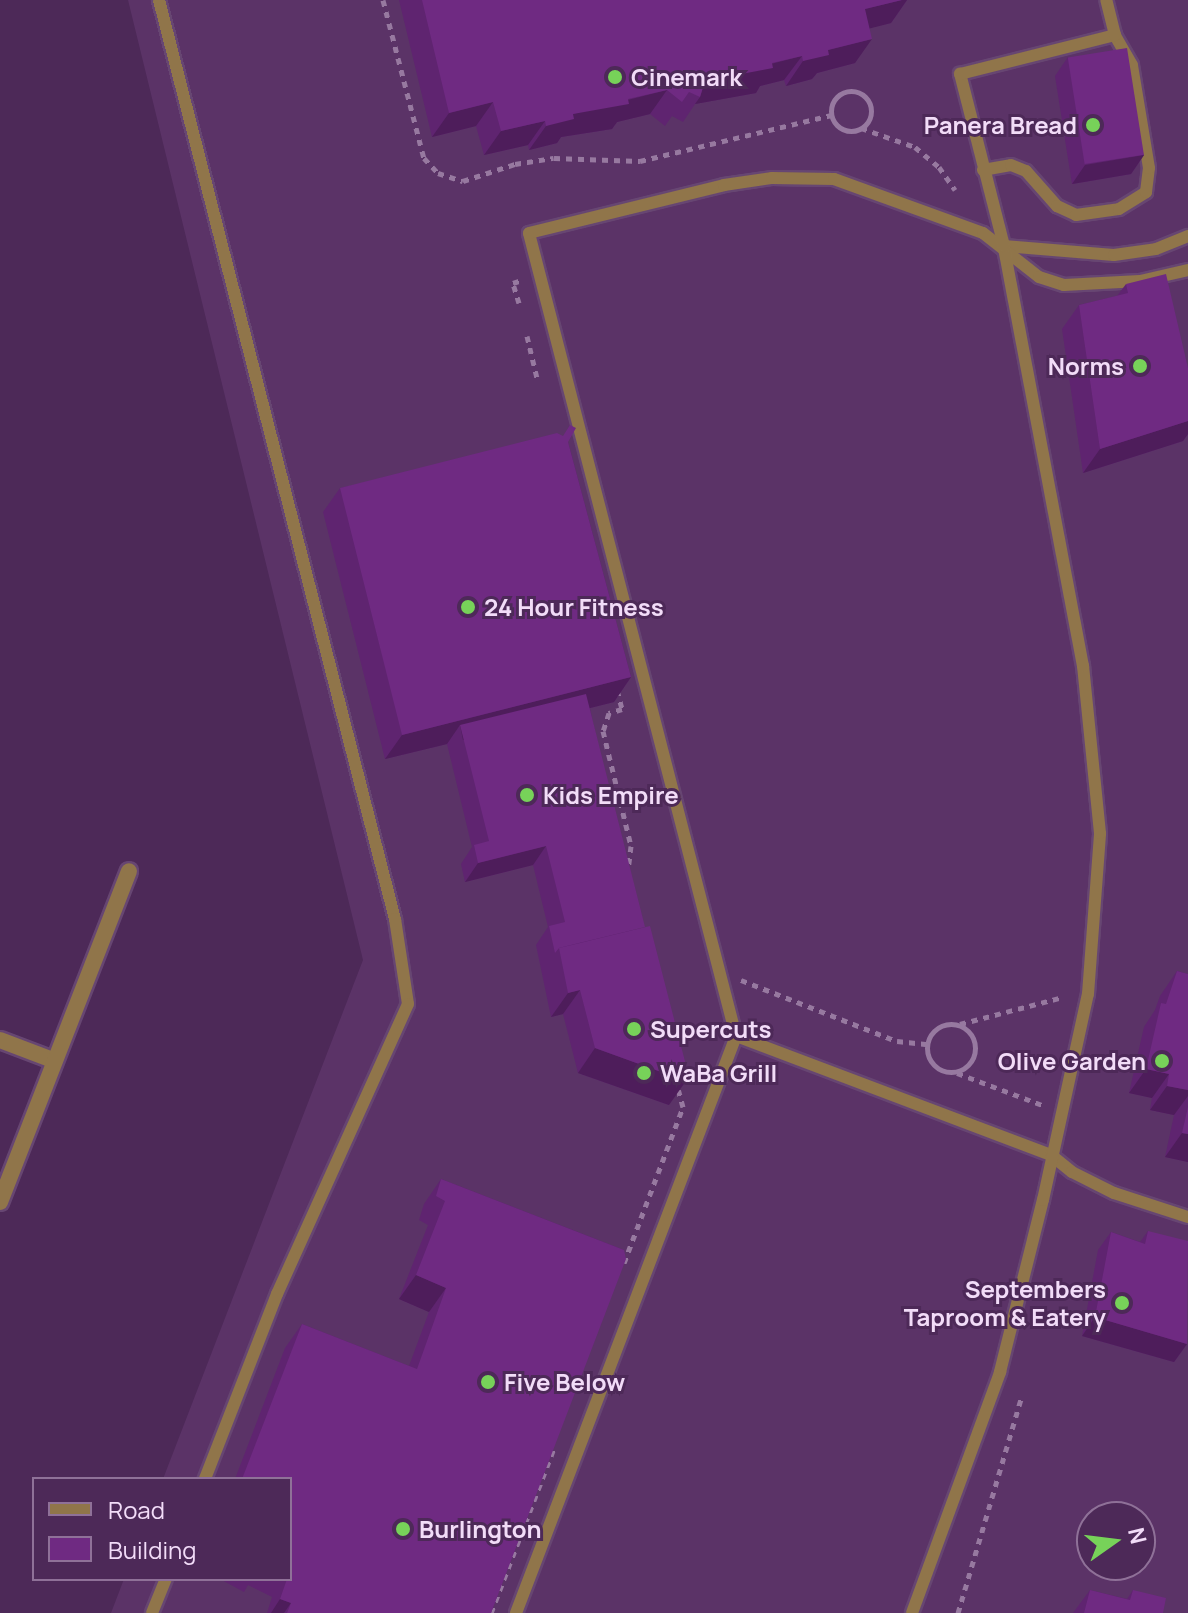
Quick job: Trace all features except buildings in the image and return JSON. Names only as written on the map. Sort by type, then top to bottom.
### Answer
[{"type":"street","points":[[0,1202],[129,871]]},
{"type":"street","points":[[0,1040],[53,1060]]},
{"type":"lane","points":[[159,0],[395,919],[408,1004],[277,1294],[206,1477]]},
{"type":"lane","points":[[983,170],[1011,165],[1026,171],[1057,206],[1076,215],[1119,209],[1146,192],[1149,168],[1132,65],[1115,35],[1106,0]]},
{"type":"lane","points":[[912,1613],[1000,1372],[1088,994],[1100,833],[1083,666],[1004,246],[960,74],[1115,35]]},
{"type":"lane","points":[[516,1613],[736,1036],[529,233],[724,185],[787,178],[834,179],[950,218],[1004,246],[1039,277],[1064,285],[1140,281],[1188,270]]},
{"type":"lane","points":[[1004,246],[1114,255],[1156,249],[1188,236]]},
{"type":"lane","points":[[736,1036],[1051,1155],[1072,1172],[1114,1193],[1188,1217]]},
{"type":"lane","points":[[152,1613],[165,1581]]},
{"type":"path","points":[[383,0],[424,158],[438,173],[463,181],[515,164],[554,158],[640,161],[832,115]]},
{"type":"path","points":[[832,115],[837,97],[849,91],[861,94],[871,111],[861,128]]},
{"type":"path","points":[[832,115],[843,129],[861,128],[915,147],[939,167],[955,190]]},
{"type":"path","points":[[519,303],[513,283],[522,280]]},
{"type":"path","points":[[527,336],[538,382]]},
{"type":"path","points":[[614,678],[622,709],[609,713],[603,731],[631,846],[627,875]]},
{"type":"path","points":[[737,981],[897,1041],[928,1044]]},
{"type":"path","points":[[928,1044],[942,1026],[957,1025],[1063,997]]},
{"type":"path","points":[[956,1073],[970,1064],[976,1049],[971,1033],[957,1025]]},
{"type":"path","points":[[928,1044],[934,1066],[1042,1105]]},
{"type":"path","points":[[623,1265],[683,1107],[675,1077]]},
{"type":"path","points":[[958,1613],[1022,1395]]},
{"type":"path","points":[[491,1613],[558,1435]]},
{"type":"shaded area","points":[[128,0],[1188,0],[1188,1613],[111,1613],[123,1581],[292,1581],[292,1477],[164,1477],[363,960]]},
{"type":"place","name":"Cinemark","points":[[615,77]]},
{"type":"place","name":"Panera Bread","points":[[1093,125]]},
{"type":"place","name":"Norms","points":[[1140,366]]},
{"type":"place","name":"24 Hour Fitness","points":[[468,607]]},
{"type":"place","name":"Kids Empire","points":[[527,795]]},
{"type":"place","name":"Supercuts","points":[[634,1029]]},
{"type":"place","name":"Olive Garden","points":[[1162,1061]]},
{"type":"place","name":"WaBa Grill","points":[[644,1073]]},
{"type":"place","name":"Septembers Taproom & Eatery","points":[[1122,1303]]},
{"type":"place","name":"Five Below","points":[[488,1382]]},
{"type":"place","name":"Burlington","points":[[403,1529]]}]
